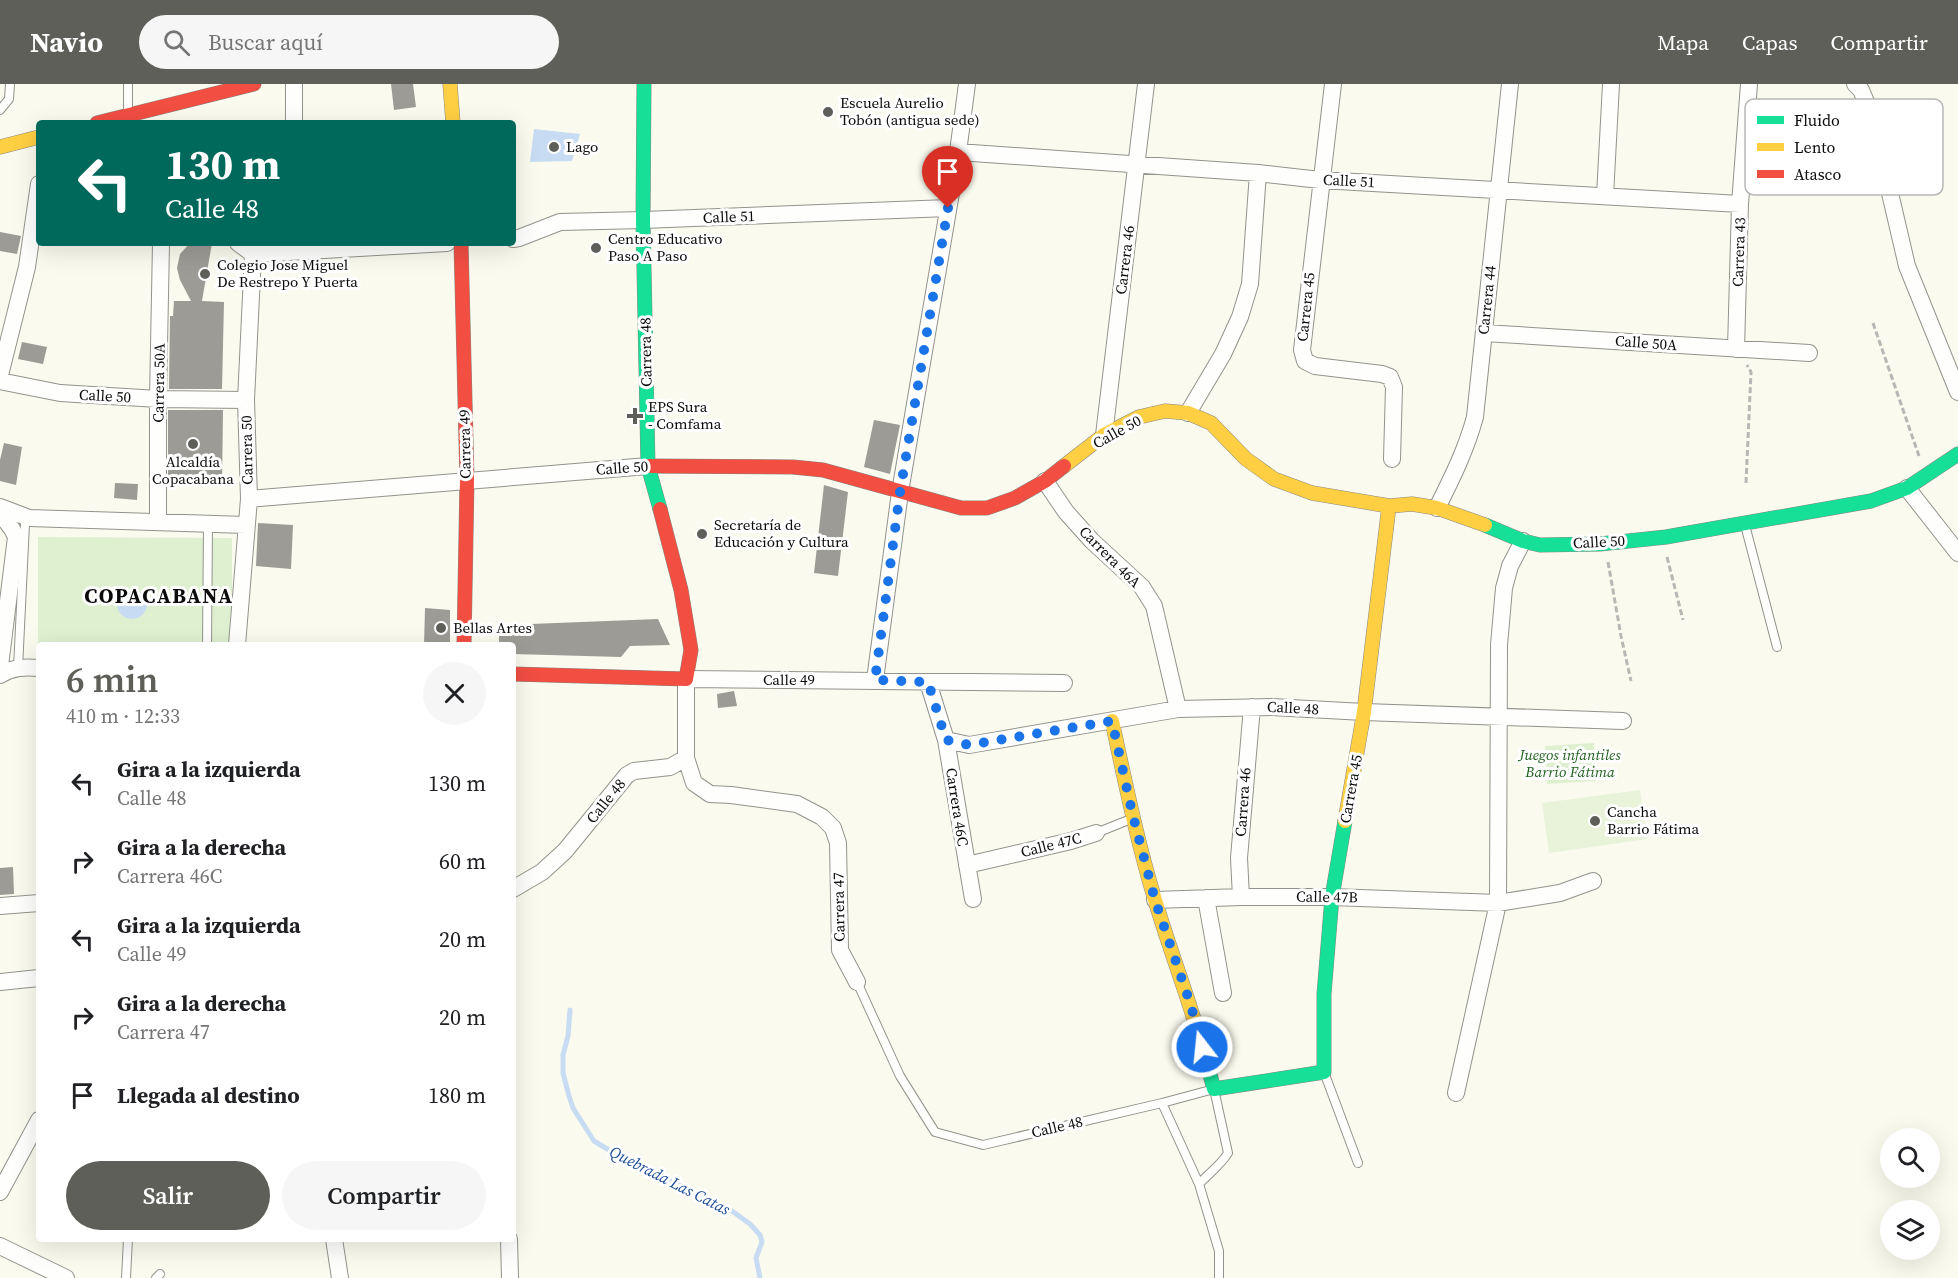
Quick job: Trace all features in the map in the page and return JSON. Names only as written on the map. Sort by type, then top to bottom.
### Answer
[{"type":"street","points":[[110,120],[128,116],[159,115],[254,84]]},
{"type":"street","points":[[294,84],[294,120]]},
{"type":"street","points":[[450,84],[453,120]]},
{"type":"street","name":"Carrera 48","points":[[644,84],[642,220],[648,466],[681,590],[691,650],[686,679],[686,758]]},
{"type":"street","points":[[875,680],[900,492],[968,84]]},
{"type":"street","name":"Carrera 46","points":[[1104,435],[1146,84]]},
{"type":"street","name":"Carrera 45","points":[[1333,84],[1302,350],[1305,362],[1315,366],[1382,374],[1390,377],[1395,387],[1392,459]]},
{"type":"street","name":"Carrera 44","points":[[1437,508],[1468,443],[1475,417],[1510,84]]},
{"type":"street","points":[[1605,196],[1611,84]]},
{"type":"street","name":"Carrera 43","points":[[1748,99],[1749,84]]},
{"type":"street","points":[[1855,84],[1865,99]]},
{"type":"street","name":"Carrera 43","points":[[1736,349],[1740,204],[1745,137]]},
{"type":"street","points":[[0,147],[36,138]]},
{"type":"street","name":"Calle 51","points":[[958,152],[1258,173],[1320,180],[1740,204]]},
{"type":"street","points":[[1188,413],[1223,354],[1240,317],[1250,284],[1258,173]]},
{"type":"street","points":[[1890,195],[1906,266],[1958,392]]},
{"type":"street","points":[[0,375],[27,267],[36,205]]},
{"type":"street","name":"Calle 51","points":[[516,238],[560,222],[948,208]]},
{"type":"street","name":"Carrera 50A","points":[[158,522],[161,246]]},
{"type":"street","points":[[242,246],[253,254],[292,248],[354,246]]},
{"type":"street","name":"Carrera 49","points":[[461,246],[466,480],[464,642]]},
{"type":"street","name":"Carrera 50","points":[[237,642],[249,499],[246,400],[253,254]]},
{"type":"street","name":"Calle 50A","points":[[1484,333],[1809,354]]},
{"type":"street","name":"Calle 50","points":[[0,381],[60,393],[158,399],[246,400]]},
{"type":"street","name":"Calle 50","points":[[249,499],[648,466],[793,467],[824,471],[961,508],[987,508],[1015,498],[1045,481],[1104,435],[1139,417],[1165,411],[1188,413],[1211,423],[1246,459],[1274,479],[1312,493],[1389,506],[1412,504],[1437,508],[1463,516],[1523,541],[1540,545],[1600,544],[1745,525],[1870,501],[1907,488],[1958,454]]},
{"type":"street","name":"Carrera 46A","points":[[1045,481],[1066,512],[1142,588],[1154,606],[1178,709]]},
{"type":"street","points":[[1907,488],[1958,553]]},
{"type":"street","name":"Carrera 45","points":[[1324,1072],[1324,994],[1332,897],[1364,712],[1389,506]]},
{"type":"street","points":[[0,507],[23,526]]},
{"type":"street","points":[[0,513],[12,529],[23,526],[158,522],[246,525]]},
{"type":"street","points":[[0,666],[2,636],[23,526]]},
{"type":"street","points":[[1456,1093],[1498,903],[1499,645],[1504,588],[1510,566],[1523,541]]},
{"type":"street","points":[[0,675],[10,669],[36,668]]},
{"type":"street","name":"Calle 49","points":[[516,674],[686,679],[1064,683]]},
{"type":"street","name":"Carrera 46C","points":[[928,682],[946,740],[973,899]]},
{"type":"street","name":"Carrera 46","points":[[1241,897],[1239,858],[1252,707]]},
{"type":"street","name":"Calle 48","points":[[946,740],[969,745],[1178,709],[1252,707],[1623,721]]},
{"type":"street","points":[[1112,721],[1155,900],[1191,1006],[1214,1089],[1324,1072]]},
{"type":"street","name":"Calle 48","points":[[516,887],[542,872],[566,851],[627,776],[634,771],[670,767],[686,758]]},
{"type":"street","name":"Carrera 47","points":[[686,758],[694,783],[710,794],[797,804],[822,817],[833,828],[838,843],[840,950],[857,982]]},
{"type":"street","name":"Calle 47C","points":[[967,865],[1096,833]]},
{"type":"street","name":"Calle 47B","points":[[1155,900],[1332,897],[1498,903],[1560,893],[1593,881]]},
{"type":"street","points":[[1206,898],[1223,993]]},
{"type":"street","points":[[0,906],[36,903]]},
{"type":"street","points":[[0,982],[36,978]]},
{"type":"street","points":[[0,1192],[36,1126]]},
{"type":"street","points":[[334,1242],[340,1278]]},
{"type":"street","points":[[509,1242],[510,1278]]},
{"type":"street","points":[[0,1246],[66,1278]]},
{"type":"lane","points":[[0,110],[9,99],[10,84]]},
{"type":"lane","points":[[128,84],[128,116]]},
{"type":"lane","points":[[207,642],[208,524]]},
{"type":"lane","points":[[1745,525],[1777,646]]},
{"type":"lane","points":[[18,668],[23,526]]},
{"type":"lane","name":"Calle 47C","points":[[1096,833],[1134,818]]},
{"type":"lane","name":"Calle 48","points":[[857,982],[900,1076],[935,1132],[983,1145],[1214,1089]]},
{"type":"lane","points":[[1324,1072],[1358,1163]]},
{"type":"lane","points":[[1199,1184],[1221,1165],[1228,1153],[1214,1089]]},
{"type":"lane","points":[[1162,1103],[1199,1184],[1219,1251],[1219,1278]]},
{"type":"lane","points":[[126,1278],[128,1242]]},
{"type":"path","points":[[1873,323],[1926,475]]},
{"type":"path","points":[[1746,483],[1751,372]]},
{"type":"path","points":[[1666,537],[1667,560],[1683,620]]},
{"type":"path","points":[[1600,544],[1609,563],[1631,681]]},
{"type":"green space","points":[[38,537],[232,538],[232,642],[38,642]]},
{"type":"green space","name":"Juegos infantiles Barrio Fátima","points":[[1594,743],[1596,781],[1547,784],[1545,746]]},
{"type":"green space","name":"Cancha Barrio Fátima","points":[[1640,790],[1647,839],[1549,853],[1542,803]]},
{"type":"water","name":"Lago","points":[[534,129],[580,134],[572,161],[530,162]]},
{"type":"water","points":[[132,589],[143,593],[147,604],[143,615],[132,619],[121,615],[117,604],[121,593]]},
{"type":"building","points":[[391,84],[413,84],[416,107],[394,110]]},
{"type":"building","points":[[0,232],[21,236],[17,254],[0,251]]},
{"type":"building","points":[[187,246],[211,246],[202,301],[224,302],[222,389],[169,389],[170,316],[173,316],[174,301],[191,301],[180,280],[177,268],[180,254]]},
{"type":"building","points":[[22,342],[47,347],[43,364],[18,359]]},
{"type":"building","name":"Alcaldía Copacabana","points":[[168,410],[223,410],[222,483],[168,482]]},
{"type":"building","points":[[874,420],[900,425],[890,474],[864,467]]},
{"type":"building","points":[[4,443],[22,447],[16,485],[0,481],[0,460]]},
{"type":"building","points":[[115,483],[138,484],[137,500],[114,498]]},
{"type":"building","points":[[824,485],[848,492],[838,576],[814,573]]},
{"type":"building","points":[[258,523],[293,525],[291,569],[256,566]]},
{"type":"building","name":"Bellas Artes","points":[[425,608],[450,610],[450,642],[424,642]]},
{"type":"building","points":[[658,619],[670,645],[630,646],[621,657],[516,654],[516,642],[499,642],[499,634],[531,624]]},
{"type":"building","points":[[734,691],[737,706],[718,708],[717,694]]},
{"type":"building","points":[[13,867],[14,894],[0,895],[0,868]]},
{"type":"waterway","name":"Quebrada Las Catas","points":[[570,1010],[568,1036],[563,1055],[563,1073],[573,1108],[594,1141],[732,1211],[750,1224],[760,1235],[762,1242],[756,1258],[760,1278]]},
{"type":"traffic: fast","points":[[644,84],[643,220],[648,466],[660,509]]},
{"type":"traffic: fast","points":[[1485,525],[1523,541],[1540,545],[1600,544],[1666,537],[1871,501],[1907,488],[1958,454]]},
{"type":"traffic: fast","points":[[1204,1053],[1214,1089],[1324,1072],[1324,994],[1332,897],[1345,821]]},
{"type":"traffic: slow","points":[[450,84],[453,120]]},
{"type":"traffic: slow","points":[[0,147],[36,138]]},
{"type":"traffic: slow","points":[[1064,466],[1104,435],[1139,417],[1165,411],[1188,413],[1211,423],[1246,459],[1274,479],[1312,493],[1389,506],[1412,504],[1437,508],[1485,525]]},
{"type":"traffic: slow","points":[[1345,821],[1364,712],[1389,506]]},
{"type":"traffic: slow","points":[[1112,721],[1149,878],[1204,1053]]},
{"type":"traffic: jam","points":[[109,120],[254,84]]},
{"type":"traffic: jam","points":[[461,246],[467,480],[464,642]]},
{"type":"traffic: jam","points":[[648,466],[793,467],[823,470],[961,508],[987,508],[1015,498],[1045,481],[1064,466]]},
{"type":"traffic: jam","points":[[516,674],[686,679],[691,650],[681,590],[660,509]]},
{"type":"place","name":"Escuela Aurelio Tobón (antigua sede)","points":[[828,112]]},
{"type":"place","name":"Lago","points":[[554,147]]},
{"type":"place","name":"Centro Educativo Paso A Paso","points":[[596,248]]},
{"type":"place","name":"Colegio Jose Miguel De Restrepo Y Puerta","points":[[205,274]]},
{"type":"place","name":"EPS Sura - Comfama","points":[[635,416]]},
{"type":"place","name":"Alcaldía Copacabana","points":[[193,444]]},
{"type":"place","name":"Secretaría de Educación y Cultura","points":[[702,534]]},
{"type":"place","name":"Bellas Artes","points":[[441,628]]},
{"type":"place","name":"Cancha Barrio Fátima","points":[[1595,821]]},
{"type":"district","name":"COPACABANA","points":[[159,596]]},
{"type":"route","points":[[948,208],[900,492],[875,680],[928,682],[946,740],[969,745],[1112,721],[1116,730],[1132,812],[1155,900],[1191,1006],[1202,1047]]}]
